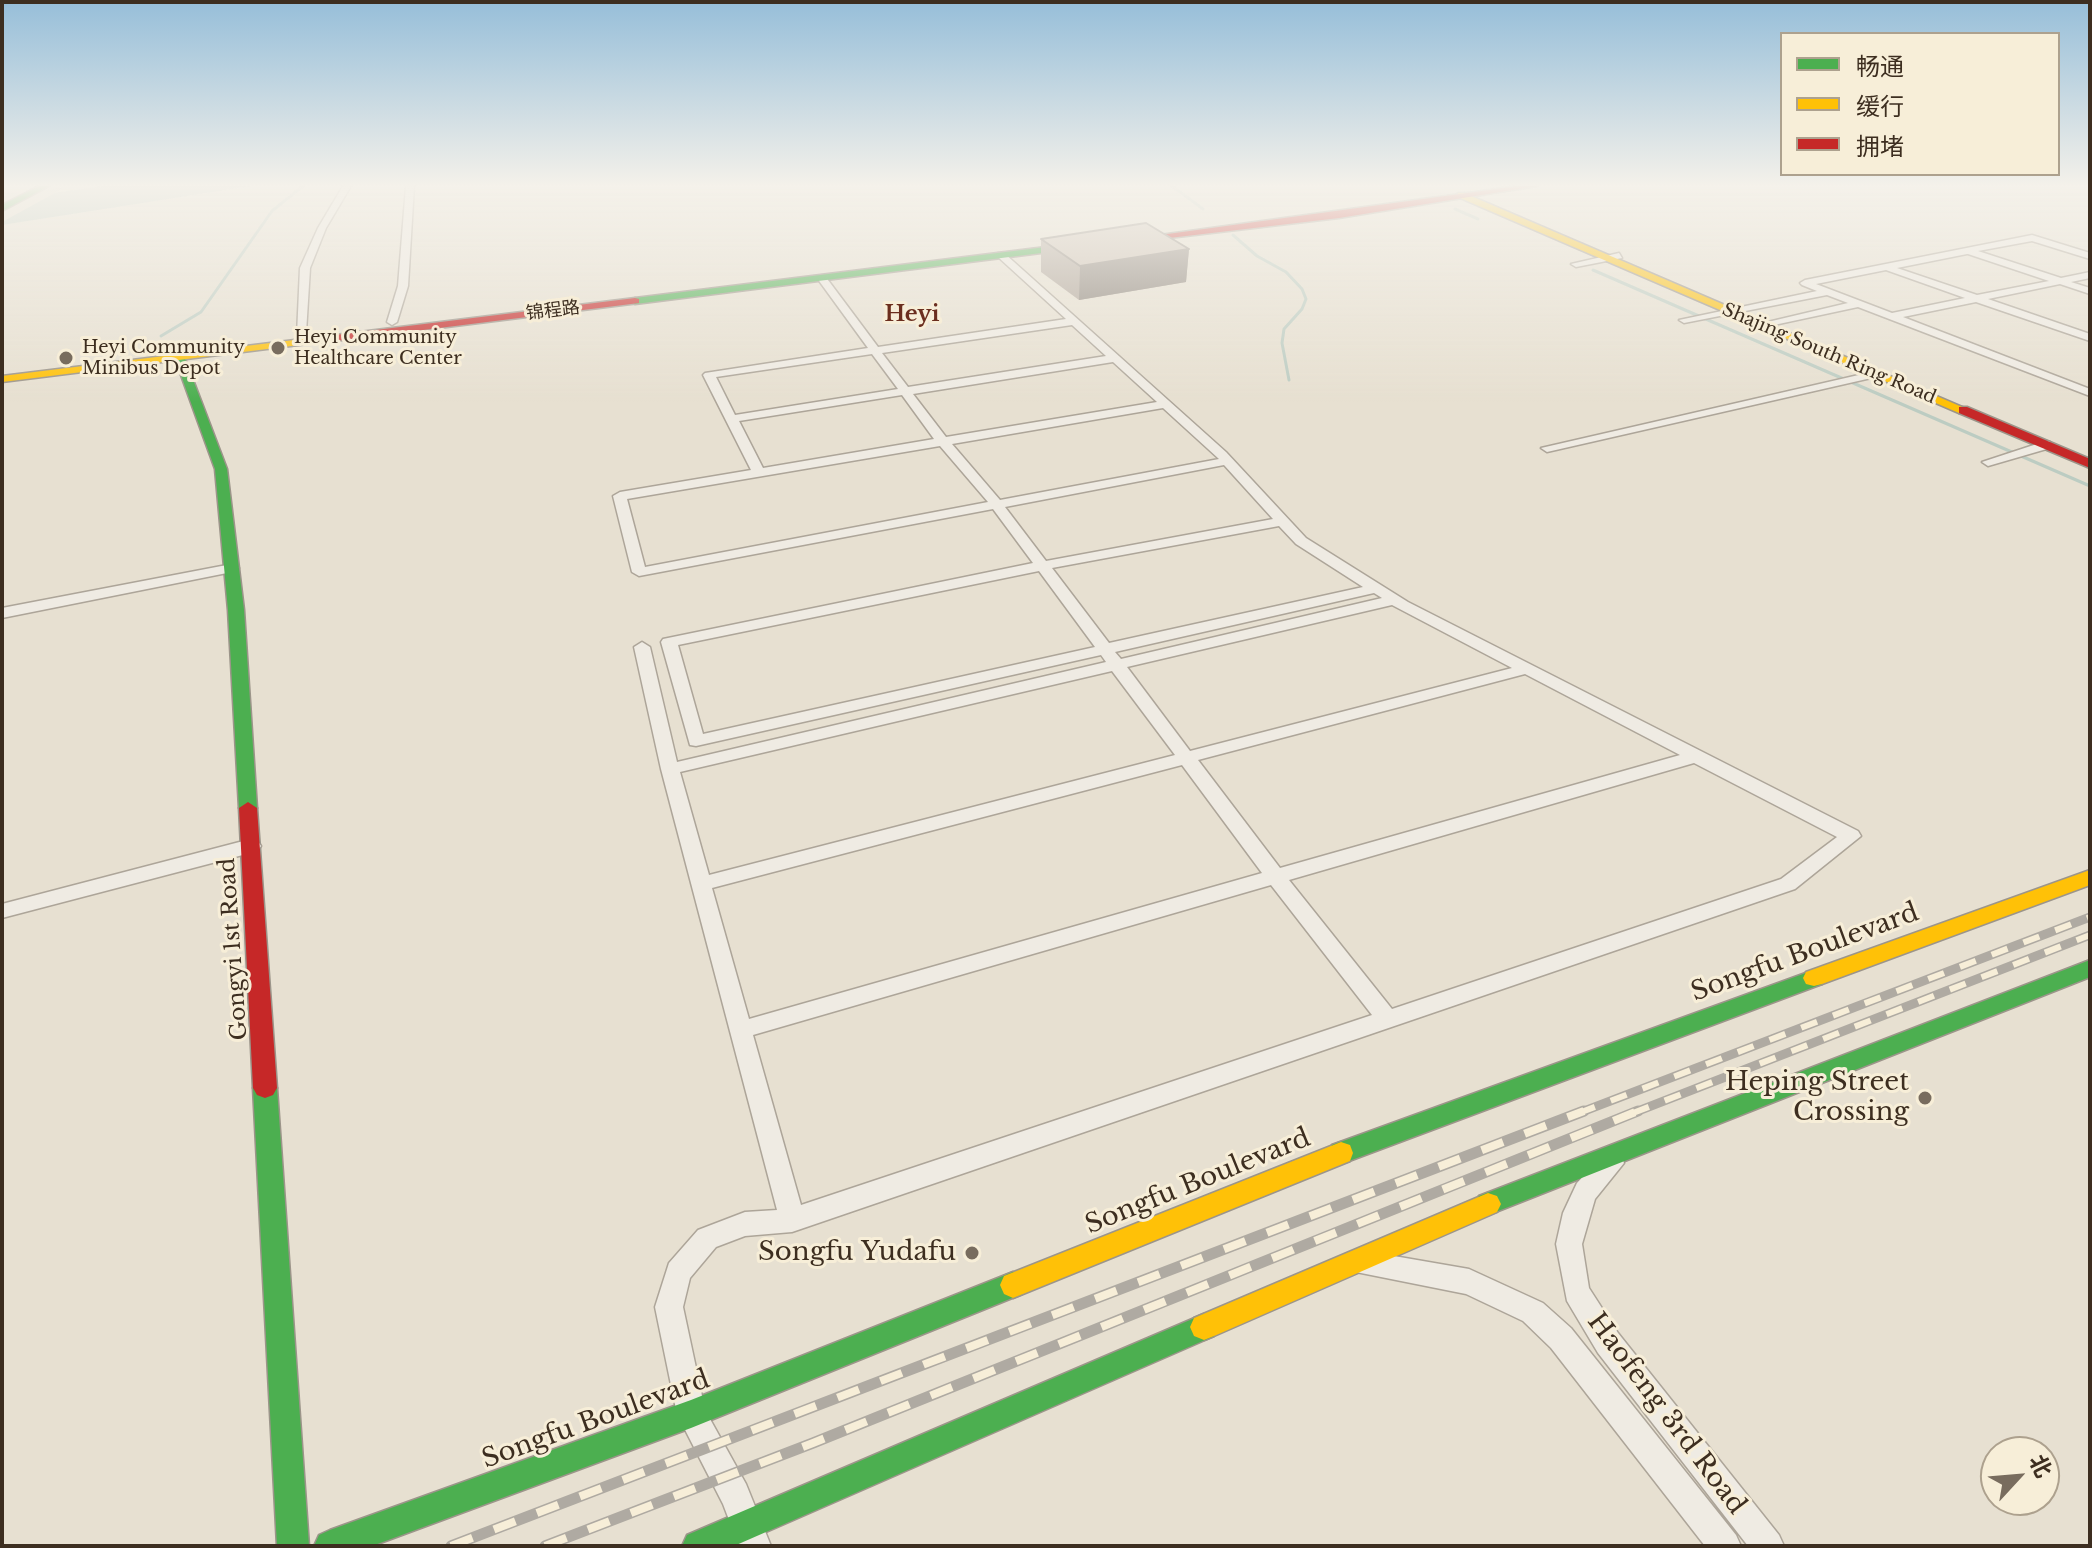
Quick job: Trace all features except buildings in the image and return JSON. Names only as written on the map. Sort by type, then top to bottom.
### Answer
[{"type":"main road","name":"锦程路","points":[[2,379],[948,258]]},
{"type":"main road","name":"锦程路","points":[[2,370],[392,322],[973,258]]},
{"type":"main road","name":"Shajing South Ring Road","points":[[1615,258],[1728,311],[1768,323],[2090,452]]},
{"type":"main road","name":"Shajing South Ring Road","points":[[1768,323],[1867,376],[2037,448],[2090,464]]},
{"type":"main road","name":"Gongyi 1st Road","points":[[179,356],[221,469],[232,568],[293,1546]]},
{"type":"main road","name":"Songfu Boulevard","points":[[330,1546],[691,1414],[1419,1122],[2090,877]]},
{"type":"main road","points":[[698,1546],[752,1536],[1482,1206],[2090,968]]},
{"type":"street","points":[[301,333],[305,268],[309,258]]},
{"type":"street","points":[[392,322],[403,286],[405,258]]},
{"type":"street","points":[[752,1536],[691,1414],[669,1307],[678,1272],[707,1238],[745,1224],[792,1220],[1788,884],[1851,836],[1394,600],[1301,541],[1227,461],[1005,258]]},
{"type":"street","points":[[1576,264],[1606,258]]},
{"type":"street","points":[[1931,258],[1805,283],[2090,393]]},
{"type":"street","points":[[1989,258],[2090,291]]},
{"type":"street","points":[[1887,267],[2090,338]]},
{"type":"street","points":[[1892,317],[2090,275]]},
{"type":"street","points":[[808,277],[875,350],[943,442],[996,504],[1275,876],[1387,1019]]},
{"type":"street","points":[[1684,320],[1826,292]]},
{"type":"street","points":[[1768,323],[1858,304]]},
{"type":"street","points":[[759,473],[709,375],[1076,321]]},
{"type":"street","points":[[731,419],[1116,358]]},
{"type":"street","points":[[1547,448],[1867,376]]},
{"type":"street","points":[[1166,404],[620,496],[639,572],[1227,461]]},
{"type":"street","points":[[1995,460],[2037,448]]},
{"type":"street","points":[[1282,521],[669,642],[696,741],[1394,600]]},
{"type":"street","points":[[2,613],[232,568]]},
{"type":"street","points":[[670,769],[1377,588]]},
{"type":"street","points":[[642,647],[670,769],[792,1220]]},
{"type":"street","points":[[701,884],[1526,669]]},
{"type":"street","points":[[741,1030],[1694,757]]},
{"type":"street","points":[[2,911],[251,846]]},
{"type":"street","name":"Haofeng 3rd Road","points":[[1623,1151],[1586,1191],[1576,1213],[1569,1244],[1576,1292],[1608,1343],[1768,1546]]},
{"type":"street","name":"Haofeng 3rd Road","points":[[1355,1261],[1469,1282],[1533,1312],[1561,1338],[1725,1546]]},
{"type":"waterway","points":[[161,336],[201,312],[239,258]]},
{"type":"waterway","points":[[1261,258],[1286,272],[1302,289],[1306,299],[1302,309],[1284,329],[1282,343],[1289,380]]},
{"type":"waterway","points":[[1593,270],[2090,486]]},
{"type":"railway","points":[[1579,1113],[2090,917]]},
{"type":"railway","points":[[1634,1113],[2090,935]]},
{"type":"railway","points":[[451,1546],[1584,1111]]},
{"type":"railway","points":[[1634,1113],[1638,1111]]},
{"type":"railway","points":[[545,1546],[813,1443],[1634,1113]]},
{"type":"traffic: fast","points":[[635,301],[979,258]]},
{"type":"traffic: fast","points":[[179,356],[221,469],[236,610],[248,808]]},
{"type":"traffic: fast","points":[[1488,1204],[2090,968]]},
{"type":"traffic: fast","points":[[1341,1153],[1814,978]]},
{"type":"traffic: fast","points":[[265,1088],[293,1546]]},
{"type":"traffic: fast","points":[[330,1546],[691,1414],[1013,1285]]},
{"type":"traffic: fast","points":[[698,1546],[1204,1327]]},
{"type":"traffic: slow","points":[[1609,258],[1963,410]]},
{"type":"traffic: slow","points":[[2,379],[319,340]]},
{"type":"traffic: slow","points":[[1814,978],[2090,877]]},
{"type":"traffic: slow","points":[[1013,1285],[1341,1153]]},
{"type":"traffic: slow","points":[[1204,1327],[1488,1204]]},
{"type":"traffic: jam","points":[[319,340],[635,301]]},
{"type":"traffic: jam","points":[[1963,410],[2090,464]]},
{"type":"traffic: jam","points":[[248,808],[265,1088]]},
{"type":"place","name":"Heyi Community Healthcare Center","points":[[278,348]]},
{"type":"place","name":"Heyi Community Minibus Depot","points":[[66,358]]},
{"type":"place","name":"Heping Street Crossing","points":[[1925,1098]]},
{"type":"place","name":"Songfu Yudafu","points":[[972,1253]]},
{"type":"district","name":"Heyi","points":[[912,315]]}]
